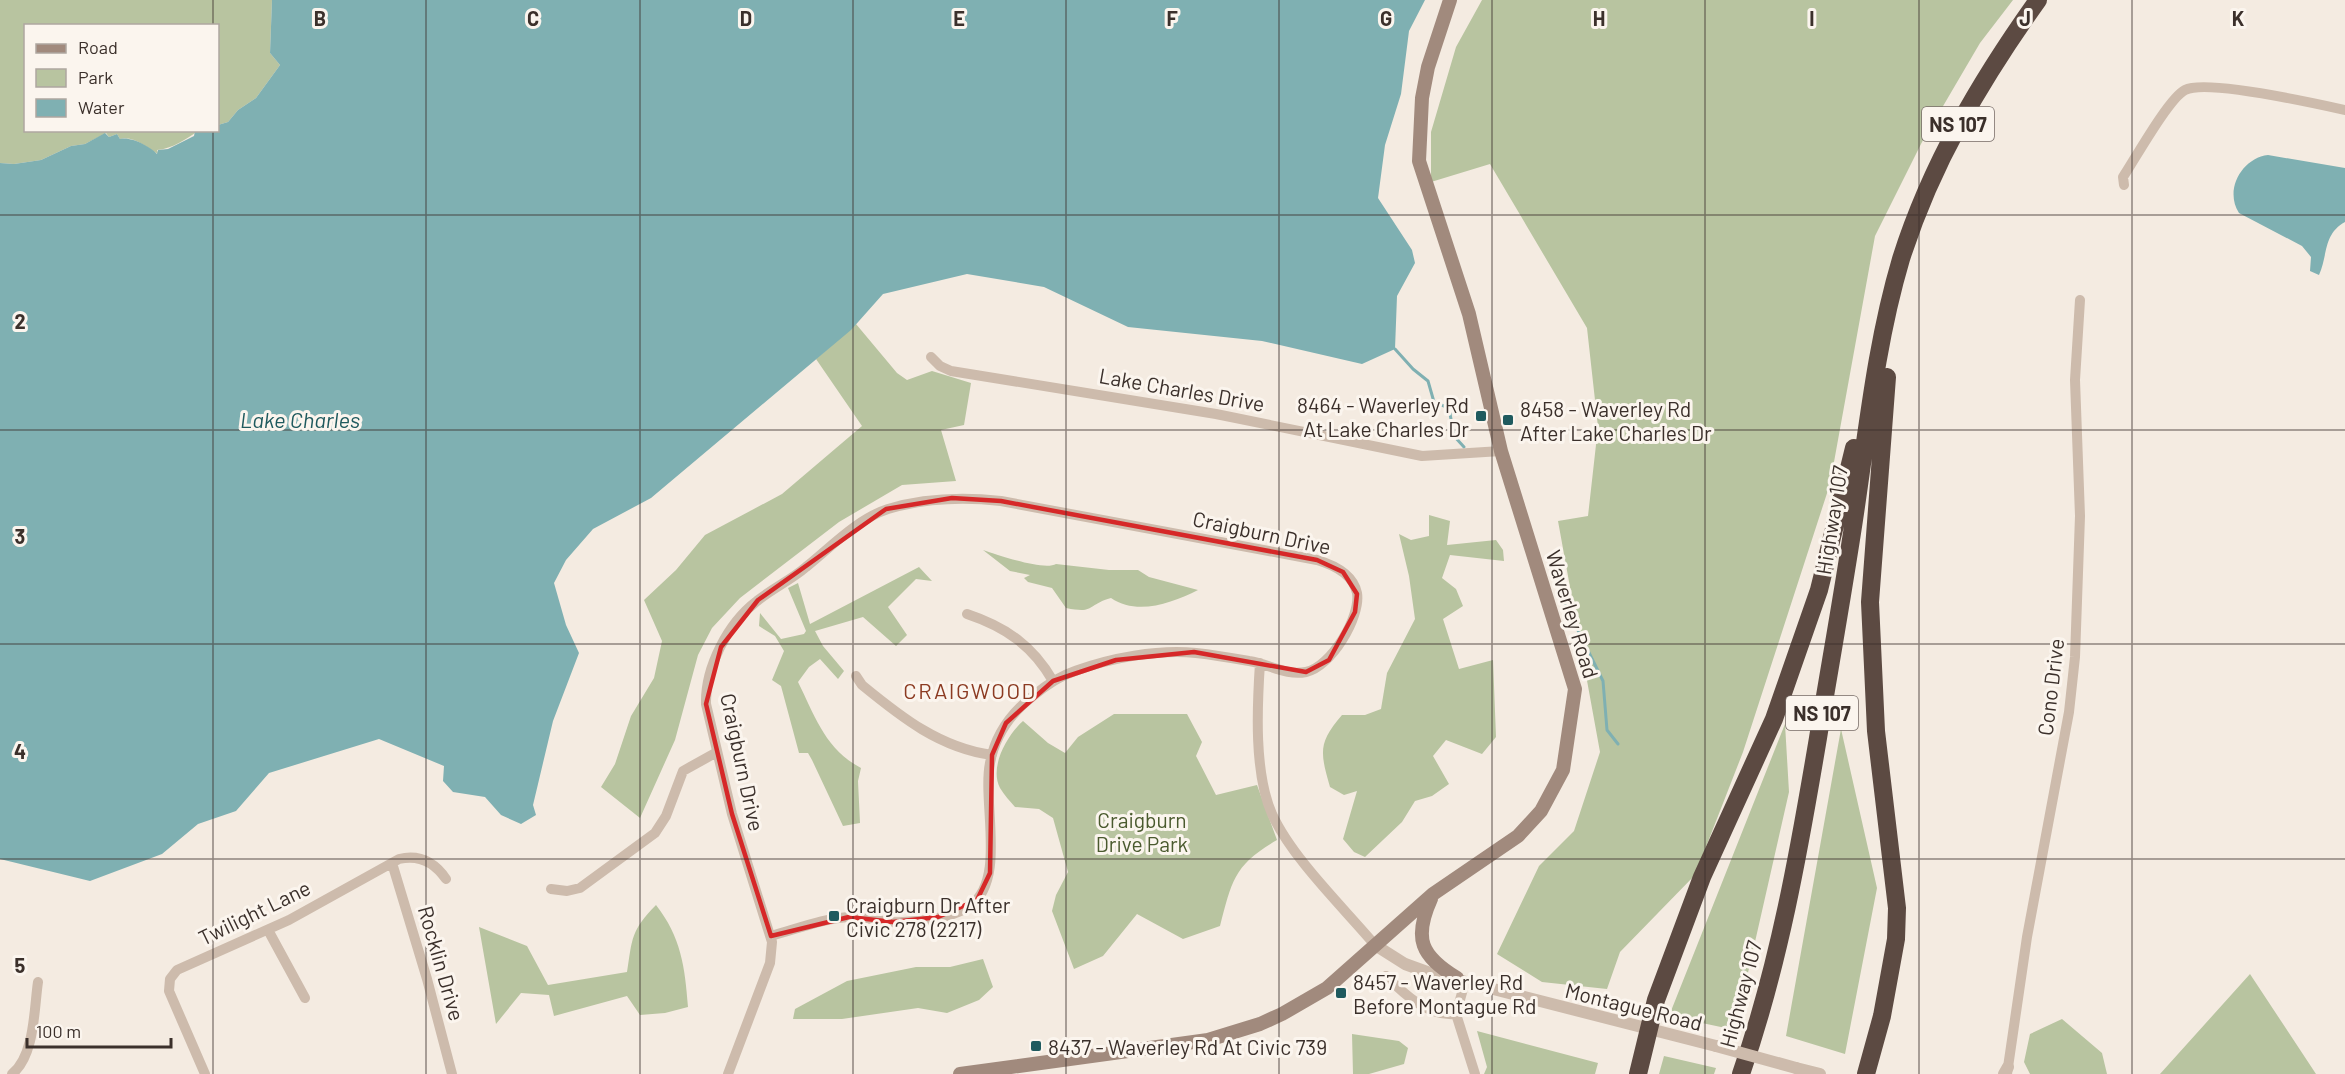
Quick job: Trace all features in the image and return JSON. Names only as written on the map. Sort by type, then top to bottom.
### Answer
[{"type":"highway","name":"Highway 107","points":[[1741,1074],[1760,1020],[1800,846],[1877,364],[1901,259],[1918,212],[1951,137],[1991,66],[2038,0]]},
{"type":"highway","points":[[1866,1074],[1882,1016],[1896,939],[1896,878],[1876,731],[1870,602],[1886,386],[1901,259]]},
{"type":"highway","points":[[1638,1074],[1656,1000],[1702,877],[1774,719],[1819,590],[1877,364]]},
{"type":"main road","name":"Waverley Road","points":[[960,1074],[1182,1045],[1234,1033],[1282,1014],[1327,988],[1433,894],[1518,836],[1541,811],[1563,770],[1575,689],[1501,451],[1469,314],[1419,161],[1422,98],[1437,38],[1450,0]]},
{"type":"main road","points":[[1433,894],[1422,921],[1425,951],[1441,968],[1461,980]]},
{"type":"street","points":[[2124,184],[2123,177],[2168,109],[2179,94],[2192,87],[2271,96],[2345,110]]},
{"type":"street","name":"Cono Drive","points":[[2006,1072],[2027,937],[2068,712],[2075,657],[2080,516],[2075,380],[2080,300]]},
{"type":"street","name":"Lake Charles Drive","points":[[931,357],[947,370],[1216,414],[1414,455],[1501,451]]},
{"type":"street","name":"Craigburn Drive","points":[[728,1074],[772,956],[771,936],[732,814],[705,692],[721,647],[737,622],[758,600],[792,579],[858,525],[886,510],[906,504],[952,498],[1001,501],[1317,560],[1335,566],[1350,578],[1357,594],[1355,612],[1329,660],[1306,672],[1281,671],[1260,663],[1194,652],[1155,655],[1116,660],[1074,671],[1053,681],[1028,700],[1006,723],[992,755],[988,798],[990,873],[985,888],[977,900],[955,912],[920,920],[893,922],[849,917],[771,936]]},
{"type":"street","points":[[967,614],[998,626],[1021,641],[1038,658],[1053,681]]},
{"type":"street","points":[[1260,663],[1262,773],[1272,813],[1288,842],[1375,945]]},
{"type":"street","points":[[856,676],[862,685],[917,728],[953,744],[992,755]]},
{"type":"street","points":[[551,889],[567,891],[580,888],[650,838],[666,816],[683,771],[717,752]]},
{"type":"street","name":"Twilight Lane","points":[[205,1074],[170,994],[170,980],[181,969],[268,930],[405,858],[423,859],[436,867],[446,879]]},
{"type":"street","name":"Rocklin Drive","points":[[392,863],[427,979],[452,1074]]},
{"type":"street","points":[[268,930],[305,998]]},
{"type":"street","name":"Montague Road","points":[[1375,945],[1417,969],[1820,1074]]},
{"type":"street","points":[[1386,975],[1429,1010],[1446,1015],[1456,1014]]},
{"type":"street","points":[[1461,980],[1456,1014],[1475,1074]]},
{"type":"street","points":[[12,1074],[19,1069],[28,1046],[38,982]]},
{"type":"highlighted area","points":[[952,498],[1001,501],[1317,560],[1343,572],[1357,594],[1355,612],[1339,645],[1329,660],[1306,672],[1194,652],[1116,660],[1053,681],[1006,723],[992,755],[990,873],[977,900],[938,917],[893,922],[849,917],[771,936],[732,814],[706,704],[721,647],[758,600],[886,509]]},
{"type":"green space","points":[[0,0],[272,0],[270,53],[280,65],[256,98],[238,110],[228,122],[219,125],[219,24],[24,24],[24,132],[197,132],[185,140],[157,150],[158,154],[135,141],[120,139],[117,134],[109,137],[106,133],[85,144],[71,146],[41,160],[14,164],[0,163]]},
{"type":"green space","points":[[1482,0],[2013,0],[1980,43],[1922,142],[1875,236],[1830,484],[1743,752],[1695,875],[1620,952],[1607,989],[1542,982],[1497,954],[1539,866],[1574,831],[1600,752],[1558,521],[1588,516],[1598,427],[1587,328],[1490,164],[1431,182],[1431,132],[1456,47]]},
{"type":"green space","points":[[856,324],[897,373],[907,380],[932,371],[971,383],[964,425],[941,430],[956,481],[902,485],[839,522],[740,598],[712,628],[698,655],[675,740],[640,818],[601,787],[615,764],[631,716],[654,678],[662,641],[644,600],[676,570],[705,535],[782,494],[862,426],[816,359]]},
{"type":"green space","points":[[1429,515],[1450,521],[1447,545],[1496,540],[1503,550],[1504,561],[1450,555],[1442,578],[1456,589],[1463,606],[1443,619],[1459,669],[1493,660],[1496,737],[1482,754],[1446,740],[1433,756],[1449,784],[1432,796],[1415,801],[1402,822],[1365,857],[1354,852],[1343,839],[1357,791],[1344,795],[1330,787],[1324,765],[1323,748],[1329,733],[1342,715],[1365,715],[1381,709],[1387,673],[1415,619],[1409,576],[1399,534],[1411,540],[1429,536]]},
{"type":"green space","points":[[983,550],[1021,562],[1042,565],[1138,570],[1149,577],[1198,590],[1154,606],[1132,606],[1111,598],[1087,609],[1076,610],[1066,608],[1052,588],[1028,582],[1024,578],[1030,575],[1010,571]]},
{"type":"green space","points":[[919,567],[932,581],[916,579],[888,607],[907,635],[896,646],[863,617],[815,631],[823,646],[844,671],[838,679],[820,659],[809,667],[798,682],[822,731],[838,751],[861,768],[858,781],[860,823],[843,826],[808,753],[799,753],[781,686],[772,680],[784,651],[775,636],[759,626],[760,613],[781,639],[804,634],[806,631],[788,588],[798,583],[810,624]]},
{"type":"green space","name":"Craigburn Drive Park","points":[[1114,714],[1187,714],[1202,742],[1196,756],[1216,795],[1257,785],[1277,840],[1252,858],[1237,875],[1220,926],[1183,939],[1137,914],[1103,956],[1074,969],[1052,911],[1056,895],[1068,872],[1053,818],[1039,809],[1015,807],[1005,796],[997,780],[998,761],[1011,734],[1023,721],[1048,743],[1065,753],[1078,737]]},
{"type":"green space","points":[[1785,724],[1789,792],[1735,1030],[1669,1016]]},
{"type":"green space","points":[[1841,729],[1877,888],[1845,1054],[1786,1036]]},
{"type":"green space","points":[[656,905],[671,929],[680,953],[688,1007],[665,1013],[640,1015],[627,996],[554,1016],[549,995],[521,993],[496,1024],[479,927],[527,946],[548,985],[627,972],[637,928]]},
{"type":"green space","points":[[983,959],[993,987],[979,1000],[947,1013],[918,1008],[842,1019],[793,1019],[795,1009],[847,981],[916,967],[950,967]]},
{"type":"green space","points":[[2250,974],[2316,1074],[2160,1074]]},
{"type":"green space","points":[[2062,1019],[2102,1053],[2107,1074],[2030,1074],[2024,1062],[2030,1034]]},
{"type":"green space","points":[[1477,1031],[1598,1063],[1595,1074],[1484,1074],[1487,1067]]},
{"type":"green space","points":[[1352,1034],[1399,1041],[1408,1048],[1404,1064],[1369,1074],[1353,1074]]},
{"type":"green space","points":[[1664,1056],[1716,1068],[1714,1074],[1659,1074]]},
{"type":"water","name":"Lake Charles","points":[[272,0],[1425,0],[1409,31],[1401,94],[1385,145],[1378,198],[1412,250],[1415,263],[1397,296],[1395,349],[1362,364],[1262,341],[1128,327],[1044,287],[967,274],[883,294],[851,330],[651,498],[593,529],[566,560],[554,583],[566,625],[579,653],[553,721],[533,805],[536,815],[521,824],[501,815],[485,797],[453,792],[443,781],[444,766],[379,739],[269,773],[236,811],[198,824],[162,854],[90,881],[0,859],[0,163],[14,164],[41,160],[71,146],[85,144],[105,133],[109,137],[117,134],[120,139],[130,139],[140,143],[157,154],[158,150],[168,149],[194,136],[195,132],[219,132],[219,125],[228,122],[238,110],[256,98],[280,65],[270,53]]},
{"type":"water","points":[[2268,155],[2345,168],[2345,222],[2329,239],[2319,275],[2310,271],[2311,257],[2302,246],[2239,213],[2235,204],[2235,185],[2238,176],[2250,162]]},
{"type":"waterway","points":[[1395,349],[1413,369],[1428,381],[1434,402],[1449,408],[1454,436],[1464,447]]},
{"type":"waterway","points":[[1565,604],[1603,681],[1607,730],[1618,744]]},
{"type":"place","name":"8464 - Waverley Rd At Lake Charles Dr","points":[[1481,416]]},
{"type":"place","name":"8458 - Waverley Rd After Lake Charles Dr","points":[[1508,420]]},
{"type":"place","name":"Craigburn Dr After Civic 278 (2217)","points":[[834,916]]},
{"type":"place","name":"8457 - Waverley Rd Before Montague Rd","points":[[1341,993]]},
{"type":"place","name":"8437 - Waverley Rd At Civic 739","points":[[1036,1046]]},
{"type":"district","name":"CRAIGWOOD","points":[[970,690]]}]
